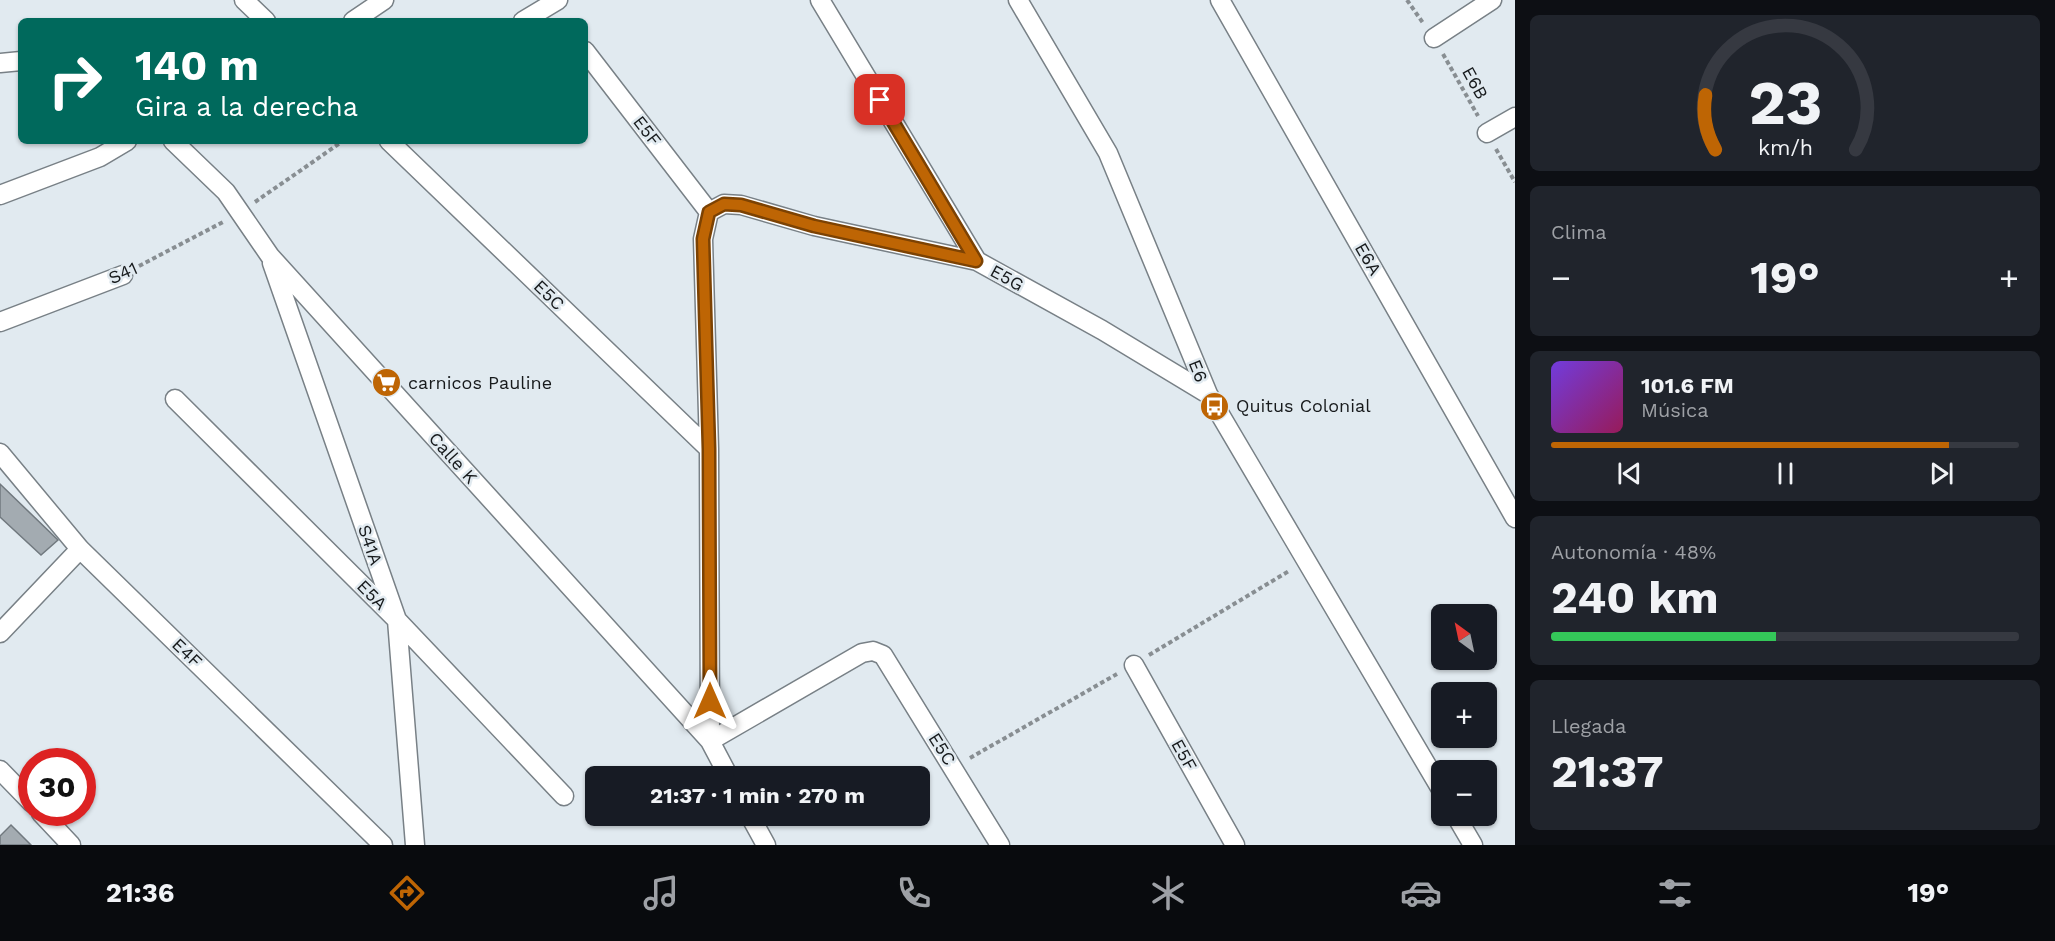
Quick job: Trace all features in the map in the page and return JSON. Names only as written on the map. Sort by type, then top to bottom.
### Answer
[{"type":"street","points":[[244,0],[263,18]]},
{"type":"street","points":[[357,18],[384,0]]},
{"type":"street","points":[[528,18],[558,0]]},
{"type":"street","name":"E5G","points":[[820,0],[976,261],[1102,330],[1208,394]]},
{"type":"street","name":"E6","points":[[1017,0],[1112,161],[1208,394],[1431,772]]},
{"type":"street","name":"E6A","points":[[1220,0],[1515,518]]},
{"type":"street","points":[[1434,38],[1492,0]]},
{"type":"street","name":"E5F","points":[[588,55],[709,212]]},
{"type":"street","points":[[0,63],[18,61]]},
{"type":"street","points":[[1487,133],[1515,117]]},
{"type":"street","points":[[0,195],[100,157],[122,144]]},
{"type":"street","name":"Calle K","points":[[176,144],[220,186],[270,256],[710,741],[723,766]]},
{"type":"street","name":"E5C","points":[[392,144],[709,449]]},
{"type":"street","points":[[710,741],[709,449],[703,239],[709,212],[724,204],[741,205],[814,226],[976,261]]},
{"type":"street","name":"S41A","points":[[270,256],[397,620],[415,845]]},
{"type":"street","name":"S41","points":[[0,322],[123,275]]},
{"type":"street","name":"E5A","points":[[175,399],[397,620],[564,796]]},
{"type":"street","points":[[0,436],[5,458]]},
{"type":"street","name":"E4F","points":[[5,458],[80,549],[383,845]]},
{"type":"street","points":[[0,633],[80,549]]},
{"type":"street","name":"E5C","points":[[710,741],[862,653],[873,651],[883,655],[1000,845]]},
{"type":"street","name":"E5F","points":[[1134,665],[1235,845]]},
{"type":"street","points":[[0,770],[18,789]]},
{"type":"street","points":[[53,826],[71,845]]},
{"type":"street","points":[[756,826],[766,845]]},
{"type":"street","points":[[1462,826],[1473,845]]},
{"type":"path","name":"E6B","points":[[1407,0],[1434,38],[1515,182]]},
{"type":"path","name":"S41","points":[[123,275],[240,213],[340,144]]},
{"type":"building","points":[[0,484],[58,540],[41,555],[0,517]]},
{"type":"building","points":[[11,825],[31,845],[0,845],[0,836]]},
{"type":"place","name":"carnicos Pauline","points":[[387,383]]},
{"type":"place","name":"Quitus Colonial","points":[[1215,406]]},
{"type":"route","points":[[710,701],[709,449],[703,239],[709,212],[724,204],[741,205],[814,226],[976,261],[880,100]]}]
